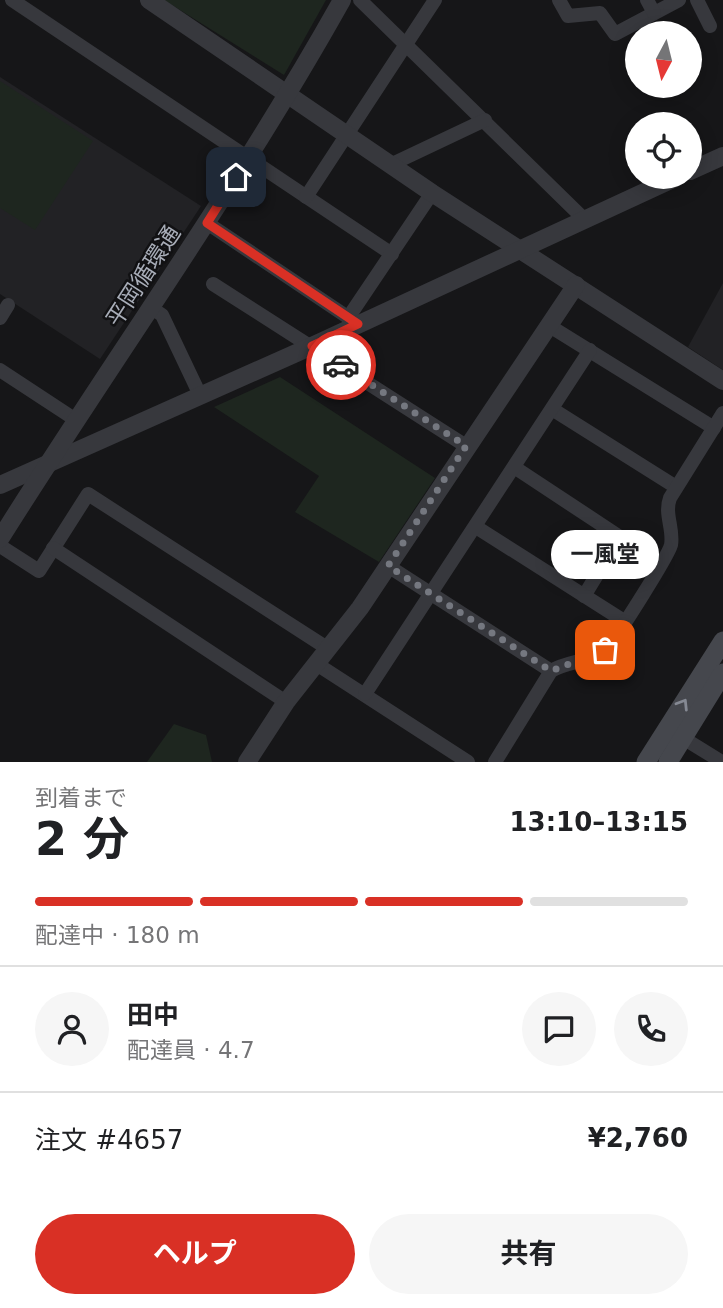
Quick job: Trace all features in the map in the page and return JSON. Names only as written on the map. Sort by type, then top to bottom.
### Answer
[{"type":"main road","points":[[668,762],[719,667],[723,640]]},
{"type":"main road","points":[[646,762],[719,667]]},
{"type":"street","points":[[12,0],[392,254]]},
{"type":"street","points":[[149,0],[290,93],[432,193],[522,248],[723,381]]},
{"type":"street","name":"平岡循環通","points":[[0,539],[76,419],[153,309],[290,93],[342,0]]},
{"type":"street","points":[[360,0],[584,219]]},
{"type":"street","points":[[306,197],[435,0]]},
{"type":"street","points":[[559,0],[568,16],[600,13],[615,34],[650,7],[679,0]]},
{"type":"street","points":[[697,0],[710,26]]},
{"type":"street","points":[[390,165],[485,120]]},
{"type":"street","points":[[702,166],[723,156]]},
{"type":"street","points":[[0,485],[312,346],[353,321],[650,189]]},
{"type":"street","points":[[353,321],[432,193]]},
{"type":"street","points":[[207,223],[353,321]]},
{"type":"street","points":[[214,284],[466,446]]},
{"type":"street","points":[[247,762],[286,702],[360,608],[576,285]]},
{"type":"street","points":[[0,318],[8,304]]},
{"type":"street","points":[[153,309],[162,315],[200,395]]},
{"type":"street","points":[[548,325],[714,428]]},
{"type":"street","points":[[365,694],[590,350]]},
{"type":"street","points":[[0,370],[76,419]]},
{"type":"street","points":[[552,409],[676,487]]},
{"type":"street","points":[[495,762],[551,671],[605,650],[624,621],[670,548],[667,505],[723,413]]},
{"type":"street","points":[[514,467],[620,537],[584,596]]},
{"type":"street","points":[[0,546],[38,571],[88,494],[327,648]]},
{"type":"street","points":[[476,527],[624,621]]},
{"type":"street","points":[[53,548],[286,702]]},
{"type":"street","points":[[388,566],[551,671]]},
{"type":"street","points":[[315,663],[468,762]]},
{"type":"street","points":[[683,737],[722,762]]},
{"type":"shaded area","points":[[164,0],[326,0],[284,75]]},
{"type":"shaded area","points":[[0,77],[201,206],[100,359],[0,294]]},
{"type":"shaded area","points":[[0,81],[93,141],[35,230],[0,208]]},
{"type":"shaded area","points":[[723,283],[723,370],[688,347]]},
{"type":"shaded area","points":[[280,377],[435,478],[379,562],[295,512],[319,476],[214,407]]},
{"type":"shaded area","points":[[174,724],[206,735],[212,762],[147,762]]},
{"type":"way so far","points":[[341,365],[466,446],[388,566],[551,671],[561,664],[605,650]]},
{"type":"place","name":"一風堂","points":[[605,650]]},
{"type":"route","points":[[236,177],[207,223],[358,324],[312,346],[341,365]]}]
